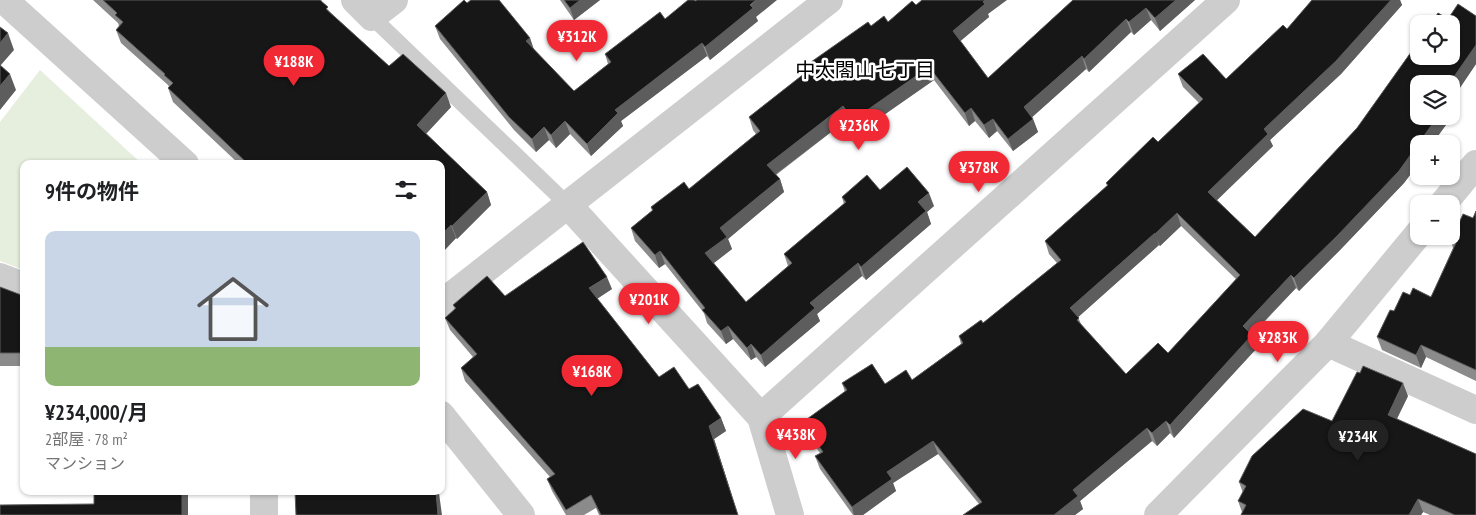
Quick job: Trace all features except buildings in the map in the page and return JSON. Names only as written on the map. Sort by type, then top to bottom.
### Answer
[{"type":"street","points":[[4,0],[181,160]]},
{"type":"street","points":[[364,8],[394,0]]},
{"type":"street","points":[[445,301],[829,0]]},
{"type":"street","points":[[761,417],[1226,0]]},
{"type":"street","points":[[1450,195],[1476,164]]},
{"type":"street","points":[[568,205],[761,417],[790,515]]},
{"type":"street","points":[[1159,515],[1328,343],[1410,245]]},
{"type":"street","points":[[0,276],[20,284]]},
{"type":"street","points":[[1328,343],[1476,410]]},
{"type":"street","points":[[445,420],[521,515]]},
{"type":"street","points":[[264,495],[264,515]]},
{"type":"lane","points":[[364,8],[568,205]]},
{"type":"green space","points":[[40,70],[138,160],[20,160],[20,268],[0,261],[0,122]]},
{"type":"district","name":"中太閤山七丁目","points":[[865,70]]}]
